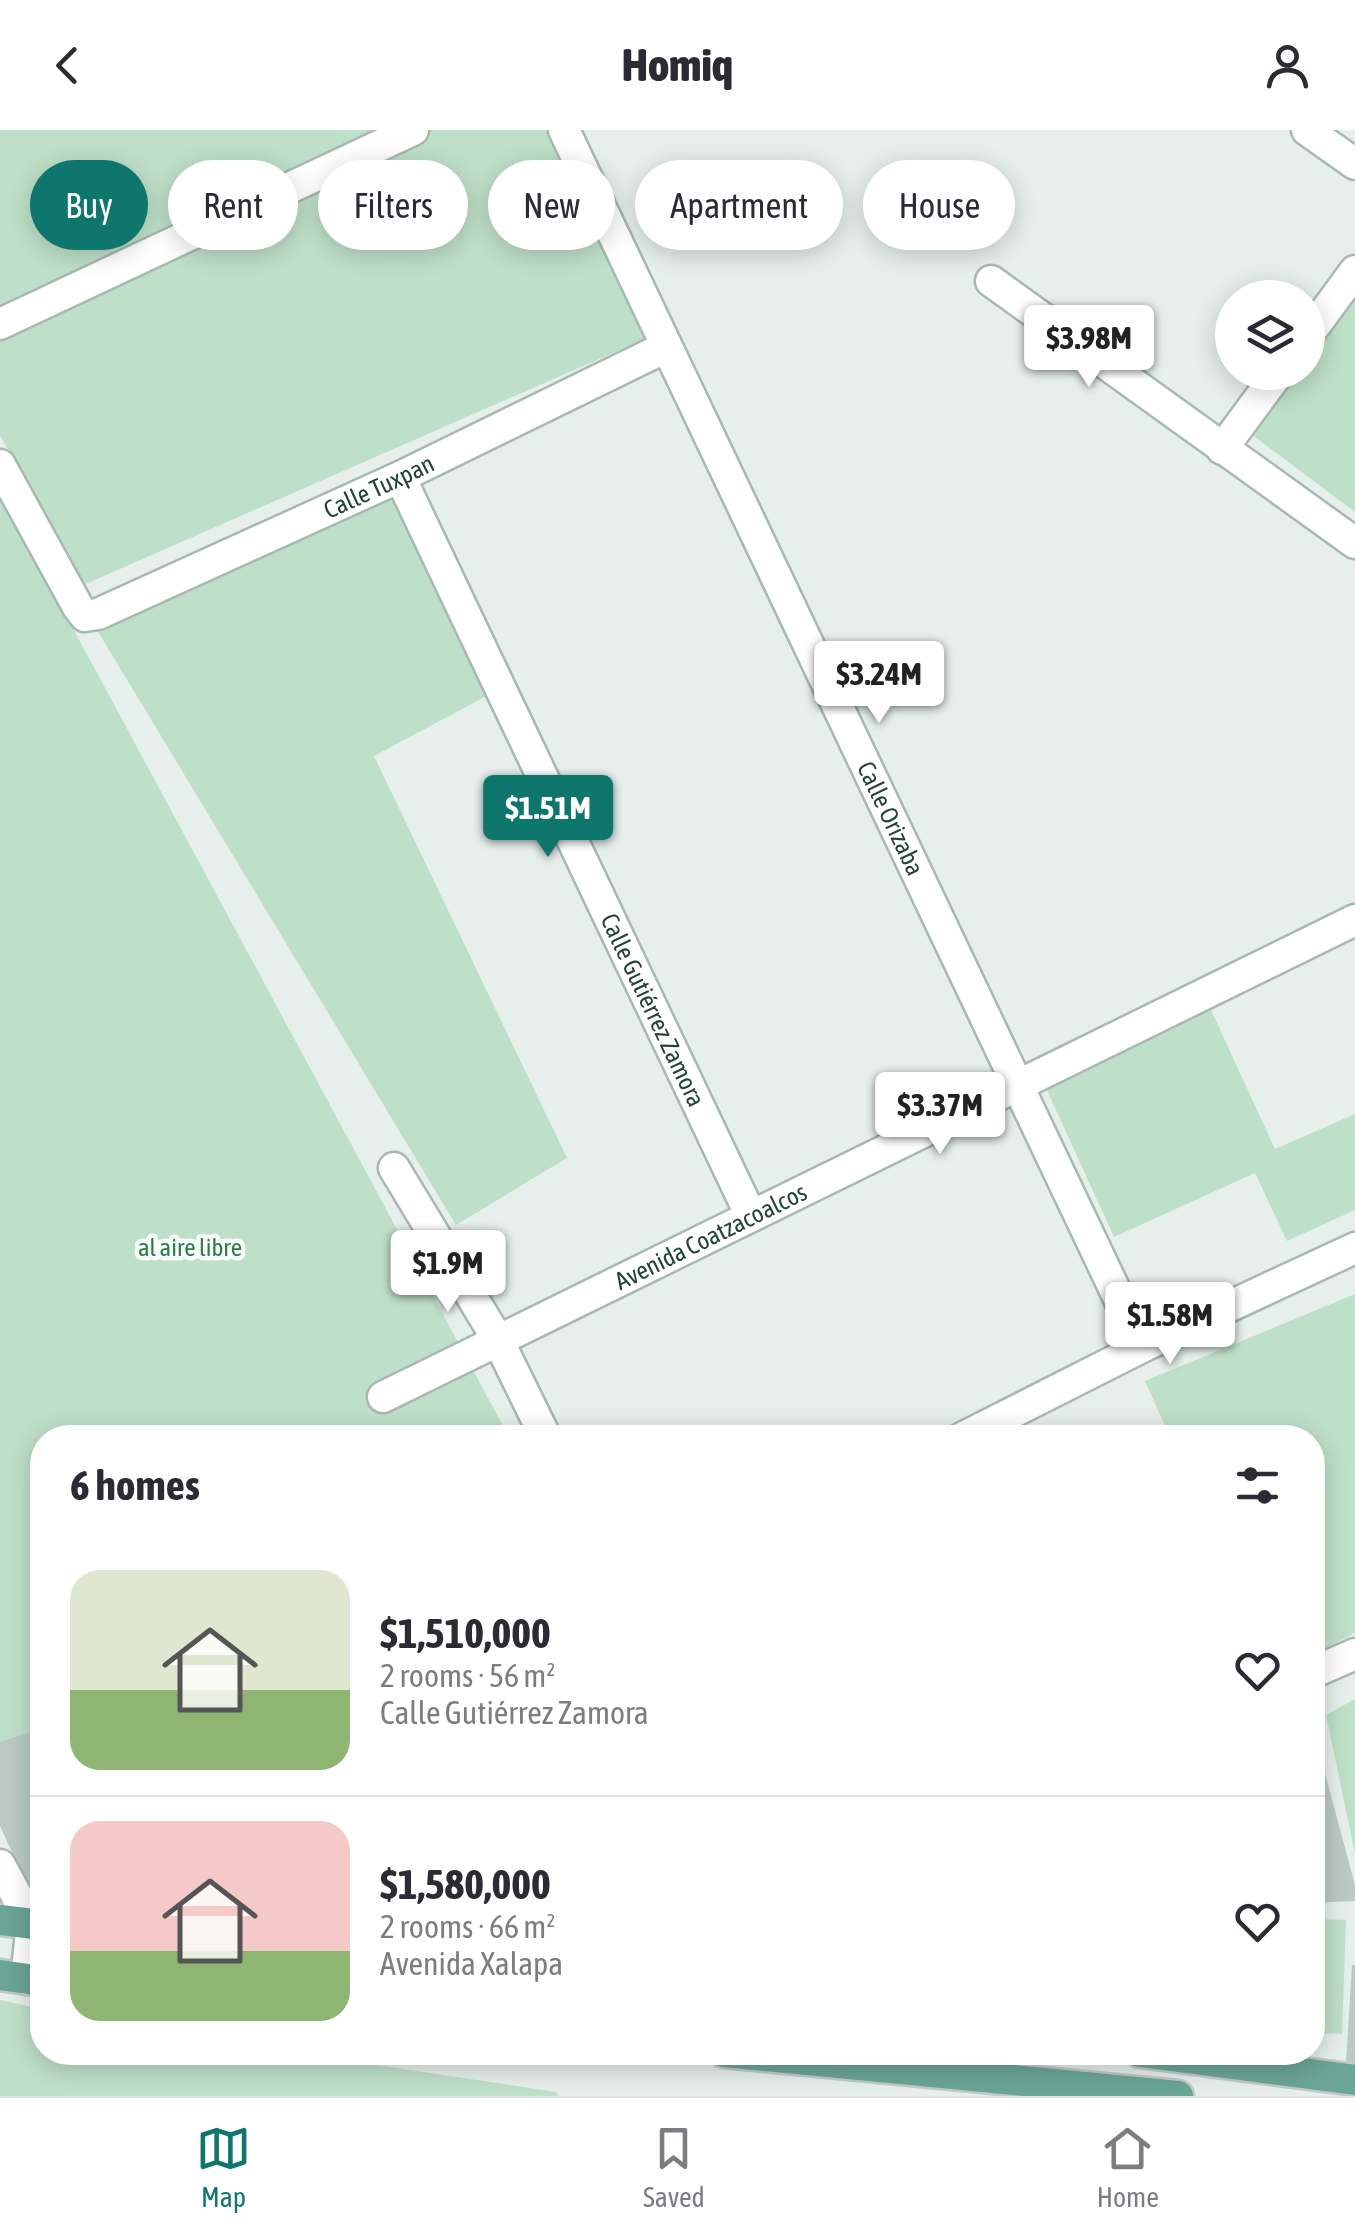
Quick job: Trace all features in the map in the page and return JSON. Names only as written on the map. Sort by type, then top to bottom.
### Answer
[{"type":"main road","points":[[0,1920],[30,1923]]},
{"type":"main road","points":[[858,2065],[1178,2096]]},
{"type":"main road","points":[[1240,2065],[1355,2080]]},
{"type":"street","points":[[0,324],[413,130]]},
{"type":"street","name":"Calle Orizaba","points":[[564,130],[1142,1346]]},
{"type":"street","points":[[1307,130],[1355,164]]},
{"type":"street","points":[[1325,312],[1355,271]]},
{"type":"street","points":[[991,282],[1355,543]]},
{"type":"street","name":"Calle Tuxpan","points":[[0,465],[85,616],[98,614],[400,477],[666,348]]},
{"type":"street","points":[[1222,449],[1266,390]]},
{"type":"street","name":"Calle Gutiérrez Zamora","points":[[400,477],[751,1216]]},
{"type":"street","name":"Avenida Coatzacoalcos","points":[[383,1397],[1355,920]]},
{"type":"street","points":[[394,1168],[498,1340],[540,1425]]},
{"type":"street","points":[[987,1425],[1142,1346],[1355,1248]]},
{"type":"street","points":[[1325,1667],[1355,1654]]},
{"type":"street","points":[[0,1865],[30,1913]]},
{"type":"street","points":[[23,1978],[30,1951]]},
{"type":"green space","points":[[0,130],[550,130],[564,160],[488,160],[488,250],[606,250],[647,338],[81,586],[0,435]]},
{"type":"green space","points":[[1355,278],[1355,512],[1251,434],[1281,390],[1325,390],[1325,323]]},
{"type":"green space","points":[[406,483],[511,683],[374,756],[567,1158],[456,1225],[94,625]]},
{"type":"green space","name":"al aire libre","points":[[0,493],[503,1425],[30,1425],[30,1734],[0,1743]]},
{"type":"green space","points":[[1206,999],[1275,1149],[1355,1114],[1355,1210],[1287,1241],[1255,1173],[1114,1237],[1040,1075]]},
{"type":"green space","points":[[1355,1294],[1355,1633],[1325,1648],[1325,1425],[1165,1425],[1145,1381]]},
{"type":"green space","points":[[1355,1699],[1355,1854],[1326,1715]]},
{"type":"green space","points":[[1325,1919],[1346,1920],[1342,2034],[1325,2033]]},
{"type":"green space","points":[[0,2000],[30,2006],[30,2065],[377,2065],[557,2092],[558,2096],[0,2096]]},
{"type":"building","points":[[30,1732],[30,1891],[0,1826],[0,1742]]},
{"type":"building","points":[[1325,1773],[1355,1885],[1355,1901],[1325,1902]]},
{"type":"building","points":[[1355,1965],[1355,2064],[1346,2063]]}]
